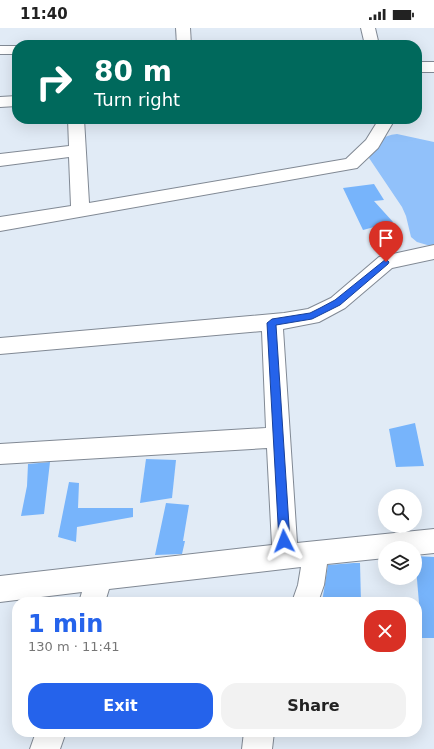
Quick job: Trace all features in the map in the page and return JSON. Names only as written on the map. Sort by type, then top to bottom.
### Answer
[{"type":"street","points":[[183,28],[184,40]]},
{"type":"street","points":[[368,28],[371,40]]},
{"type":"street","points":[[0,50],[12,50]]},
{"type":"street","points":[[422,67],[434,67]]},
{"type":"street","points":[[0,102],[12,101]]},
{"type":"street","points":[[76,124],[80,211]]},
{"type":"street","points":[[0,224],[351,164],[364,154],[377,138],[384,124]]},
{"type":"street","points":[[0,160],[77,151]]},
{"type":"street","points":[[0,346],[272,323],[312,316],[332,305],[386,262],[434,252]]},
{"type":"street","points":[[272,323],[285,556]]},
{"type":"street","points":[[0,454],[278,437]]},
{"type":"street","points":[[0,589],[285,556],[434,541]]},
{"type":"street","points":[[306,597],[311,585],[316,553]]},
{"type":"street","points":[[94,597],[100,577]]},
{"type":"street","points":[[45,749],[49,737]]},
{"type":"street","points":[[257,749],[258,737]]},
{"type":"water","points":[[397,134],[434,142],[434,247],[417,242],[411,237],[406,216],[402,207],[369,158],[373,148],[379,141],[387,136]]},
{"type":"building","points":[[374,184],[384,200],[374,201],[393,222],[363,230],[343,188]]},
{"type":"building","points":[[415,423],[424,466],[396,467],[389,429]]},
{"type":"building","points":[[146,459],[176,460],[172,498],[140,503]]},
{"type":"building","points":[[50,462],[44,514],[21,516],[27,486],[28,464]]},
{"type":"building","points":[[69,482],[79,483],[78,508],[133,508],[133,517],[77,527],[76,542],[58,537]]},
{"type":"building","points":[[166,503],[189,505],[182,554],[155,555]]},
{"type":"building","points":[[422,556],[434,557],[434,638],[422,638],[422,597],[418,597],[417,585],[422,585]]},
{"type":"building","points":[[360,563],[361,597],[323,597],[328,565]]},
{"type":"route","points":[[284,541],[272,323],[312,316],[338,303],[386,262]]}]
